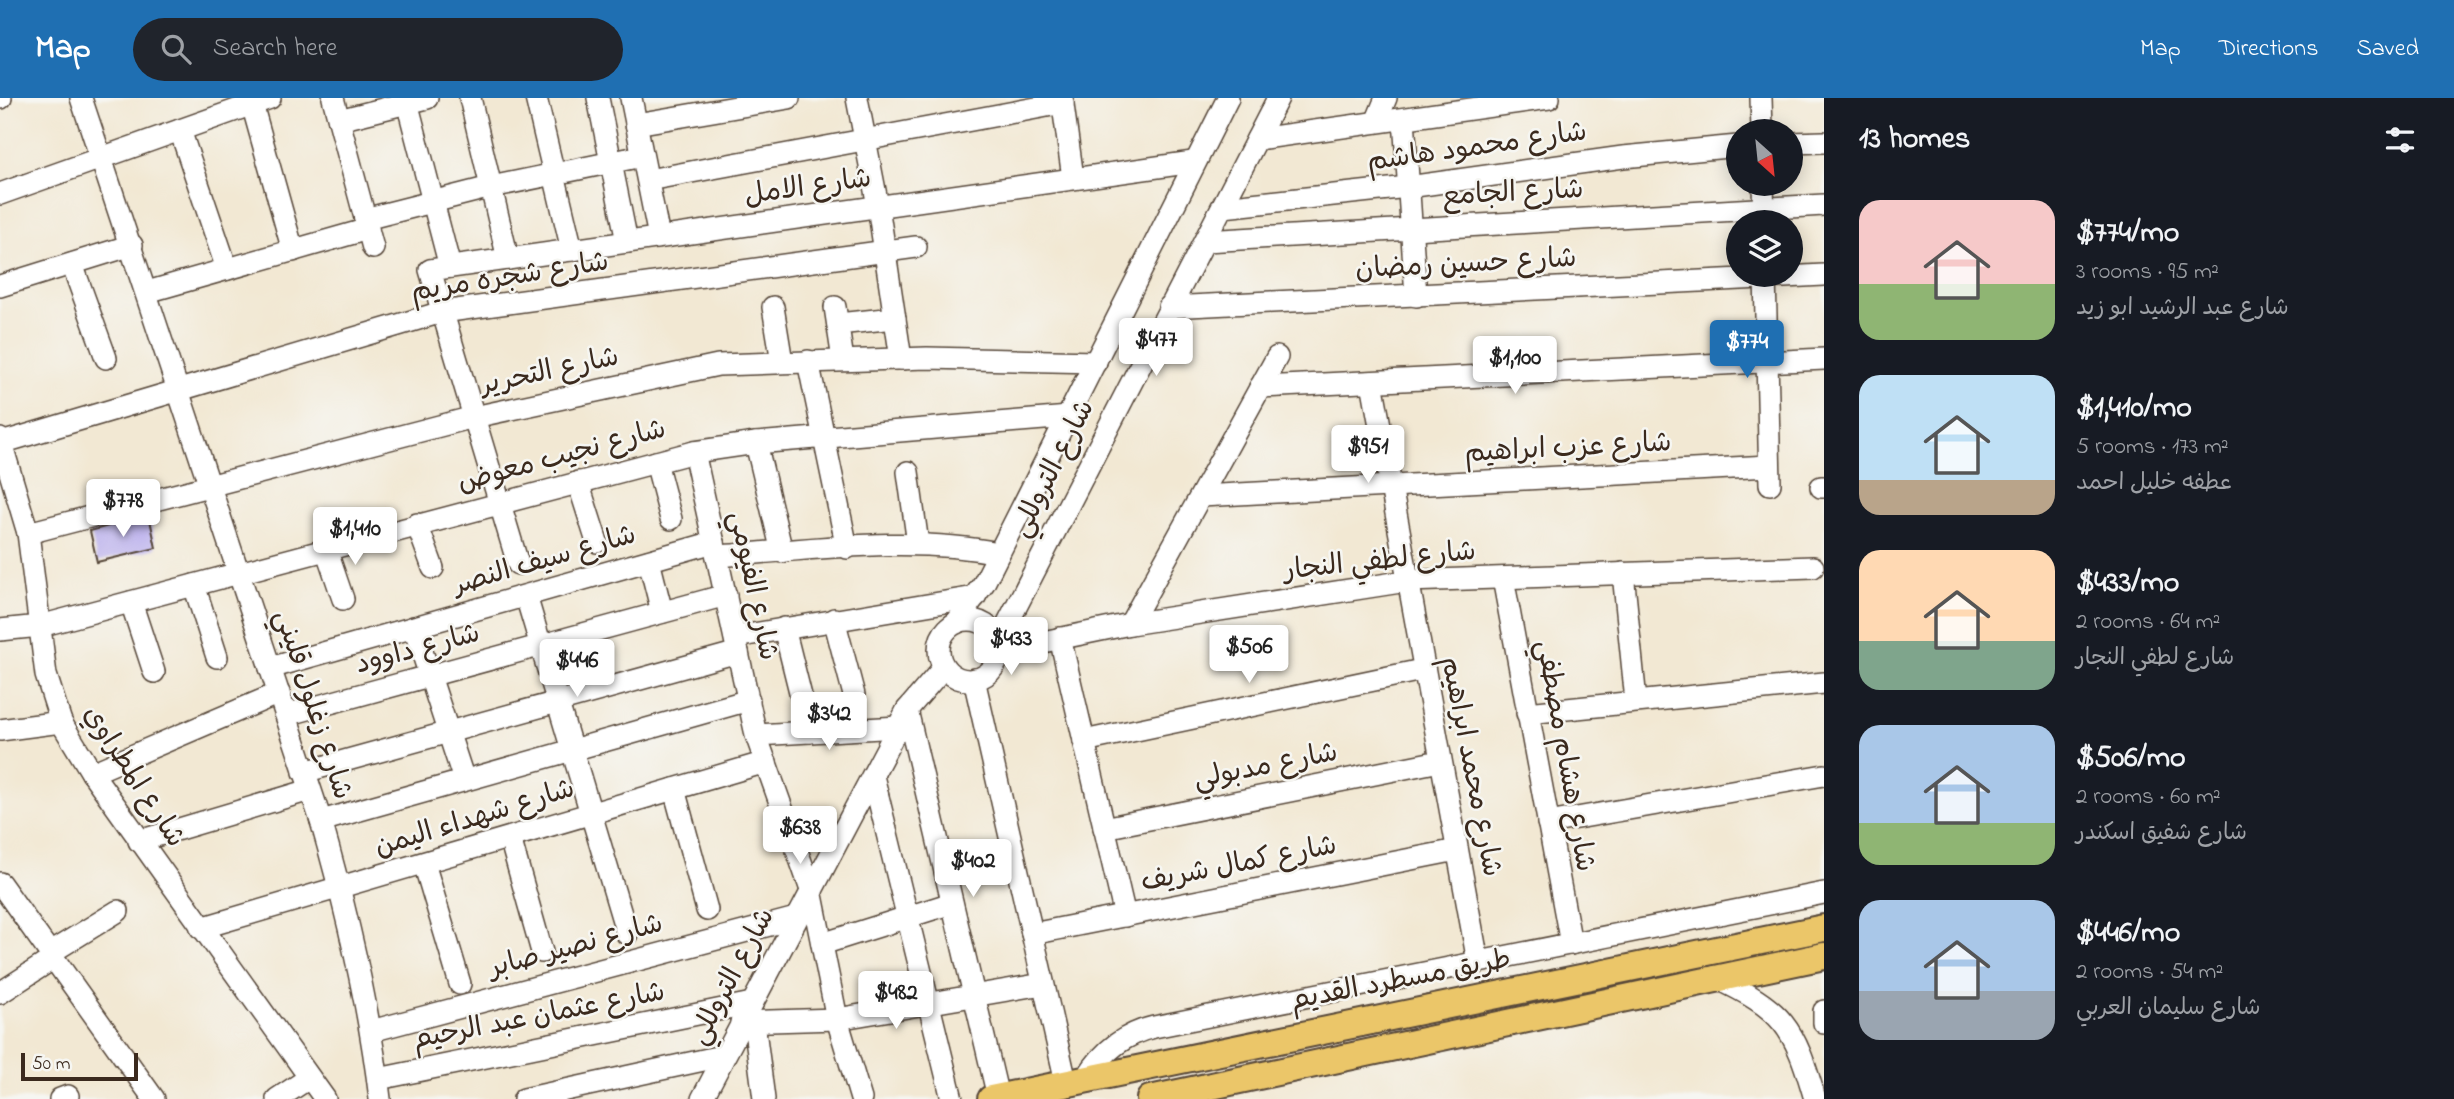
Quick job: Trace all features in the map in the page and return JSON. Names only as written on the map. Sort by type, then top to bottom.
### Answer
[{"type":"main road","name":"طريق مسطرد القديم","points":[[995,1098],[1077,1079],[1824,928]]},
{"type":"main road","points":[[1150,1099],[1714,977],[1824,956]]},
{"type":"street","name":"شارع زغلول قليني","points":[[81,98],[103,157],[321,821],[341,888],[371,1031],[379,1089]]},
{"type":"street","points":[[333,98],[368,232]]},
{"type":"street","points":[[470,98],[509,259]]},
{"type":"street","points":[[536,98],[572,250]]},
{"type":"street","points":[[598,98],[626,242]]},
{"type":"street","points":[[631,98],[659,237]]},
{"type":"street","points":[[636,124],[789,98]]},
{"type":"street","points":[[857,98],[886,253],[901,359]]},
{"type":"street","name":"شارع التروللي","points":[[956,622],[975,597],[999,553],[1228,98]]},
{"type":"street","name":"شارع التروللي","points":[[998,647],[1012,609],[1278,98]]},
{"type":"street","points":[[1376,122],[1386,98]]},
{"type":"street","points":[[1257,138],[1404,119],[1461,105],[1549,98]]},
{"type":"street","points":[[1761,98],[1762,119]]},
{"type":"street","points":[[339,120],[413,100],[432,201],[442,312],[518,564]]},
{"type":"street","points":[[648,180],[1063,100],[1073,178]]},
{"type":"street","points":[[0,194],[261,101],[293,250]]},
{"type":"street","points":[[1404,119],[1416,296]]},
{"type":"street","points":[[180,130],[227,269]]},
{"type":"street","points":[[1803,143],[1824,142]]},
{"type":"street","name":"شارع محمود هاشم","points":[[1223,207],[1408,187],[1623,157],[1726,147]]},
{"type":"street","points":[[147,292],[293,250],[368,232],[432,201],[642,156]]},
{"type":"street","name":"شارع الامل","points":[[440,269],[1194,162]]},
{"type":"street","name":"شارع الجامع","points":[[1794,210],[1824,205]]},
{"type":"street","name":"شارع الجامع","points":[[1205,241],[1412,229],[1726,217]]},
{"type":"street","points":[[0,286],[132,245]]},
{"type":"street","name":"شارع شجره مريم","points":[[1,441],[180,391],[442,312],[916,247]]},
{"type":"street","points":[[72,264],[106,358]]},
{"type":"street","name":"شارع حسين رمضان","points":[[1803,275],[1824,275]]},
{"type":"street","name":"شارع حسين رمضان","points":[[1169,307],[1726,278]]},
{"type":"street","points":[[1765,287],[1767,361]]},
{"type":"street","points":[[774,307],[782,362]]},
{"type":"street","points":[[843,360],[836,316],[895,318]]},
{"type":"street","points":[[1130,624],[1277,357]]},
{"type":"street","name":"شارع التحرير","points":[[29,533],[474,417],[718,365],[901,359],[1096,362]]},
{"type":"street","points":[[1260,387],[1824,359]]},
{"type":"street","points":[[808,361],[847,548]]},
{"type":"street","name":"شارع عزب ابراهيم","points":[[1201,496],[1390,486],[1770,475],[1767,361]]},
{"type":"street","name":"شارع محمد ابراهيم","points":[[1372,382],[1422,670],[1478,962]]},
{"type":"street","name":"شارع نجيب معوض","points":[[0,630],[40,626],[694,452],[756,443],[1069,417]]},
{"type":"street","name":"شارع المطراوي","points":[[1,441],[29,533],[46,675],[61,722],[139,841],[325,1099]]},
{"type":"street","points":[[756,443],[782,552]]},
{"type":"street","name":"شارع الفيومي","points":[[694,452],[756,735],[811,890],[837,1019],[862,1099]]},
{"type":"street","points":[[656,462],[671,519]]},
{"type":"street","points":[[908,472],[918,544]]},
{"type":"street","points":[[578,482],[597,542]]},
{"type":"street","points":[[417,524],[433,568]]},
{"type":"street","name":"شارع سيف النصر","points":[[271,668],[649,561],[716,549],[782,552],[918,544],[951,545],[999,553]]},
{"type":"street","points":[[326,549],[344,599]]},
{"type":"street","points":[[649,561],[662,612]]},
{"type":"street","name":"شارع لطفي النجار","points":[[998,647],[1407,581],[1813,567]]},
{"type":"street","points":[[1623,573],[1636,701]]},
{"type":"street","name":"شارع هشام مصطفي","points":[[1503,578],[1571,944]]},
{"type":"street","points":[[194,585],[216,657]]},
{"type":"street","name":"شارع داوود","points":[[286,715],[726,595]]},
{"type":"street","points":[[526,596],[626,934]]},
{"type":"street","points":[[139,841],[448,732],[556,702],[784,628],[975,597]]},
{"type":"street","points":[[131,602],[154,672]]},
{"type":"street","points":[[834,619],[854,695]]},
{"type":"street","points":[[965,620],[982,623],[995,634],[998,647],[991,670],[974,679],[957,677],[944,667],[939,650],[940,642],[949,627],[965,620]]},
{"type":"street","points":[[414,627],[464,780]]},
{"type":"street","points":[[784,628],[810,733]]},
{"type":"street","points":[[1060,638],[1125,916]]},
{"type":"street","name":"شارع التروللي","points":[[702,1099],[722,1056],[749,1015],[796,918],[903,718],[930,680],[944,667]]},
{"type":"street","points":[[1084,741],[1422,670]]},
{"type":"street","points":[[974,679],[1043,984],[1077,1079],[1111,1047],[1143,1030],[1824,893]]},
{"type":"street","points":[[1527,713],[1824,683]]},
{"type":"street","points":[[92,773],[279,693]]},
{"type":"street","points":[[321,821],[749,699]]},
{"type":"street","points":[[756,735],[810,733],[903,718],[952,903],[995,1098]]},
{"type":"street","points":[[0,730],[61,722]]},
{"type":"street","name":"شارع مدبولي","points":[[1104,828],[1440,761]]},
{"type":"street","name":"شارع شهداء اليمن","points":[[201,928],[766,762]]},
{"type":"street","points":[[1548,823],[1824,775]]},
{"type":"street","points":[[873,776],[952,1099]]},
{"type":"street","points":[[674,789],[707,910]]},
{"type":"street","points":[[510,838],[542,952]]},
{"type":"street","name":"شارع كمال شريف","points":[[1032,934],[1457,850]]},
{"type":"street","points":[[424,863],[460,984]]},
{"type":"street","points":[[0,883],[154,1099]]},
{"type":"street","points":[[822,944],[952,903]]},
{"type":"street","points":[[0,993],[118,911]]},
{"type":"street","name":"شارع نصير صابر","points":[[371,1031],[796,918]]},
{"type":"street","points":[[1714,977],[1759,1000],[1783,1021],[1801,1048],[1815,1099]]},
{"type":"street","name":"شارع عثمان عبد الرحيم","points":[[379,1089],[749,1015],[837,1019],[1043,984]]},
{"type":"street","points":[[1824,1011],[1824,1023]]},
{"type":"street","points":[[749,1015],[764,1099]]},
{"type":"street","points":[[524,1099],[722,1056]]},
{"type":"street","points":[[277,1099],[309,1078]]},
{"type":"building","points":[[149,515],[156,548],[97,562],[90,531]]}]
